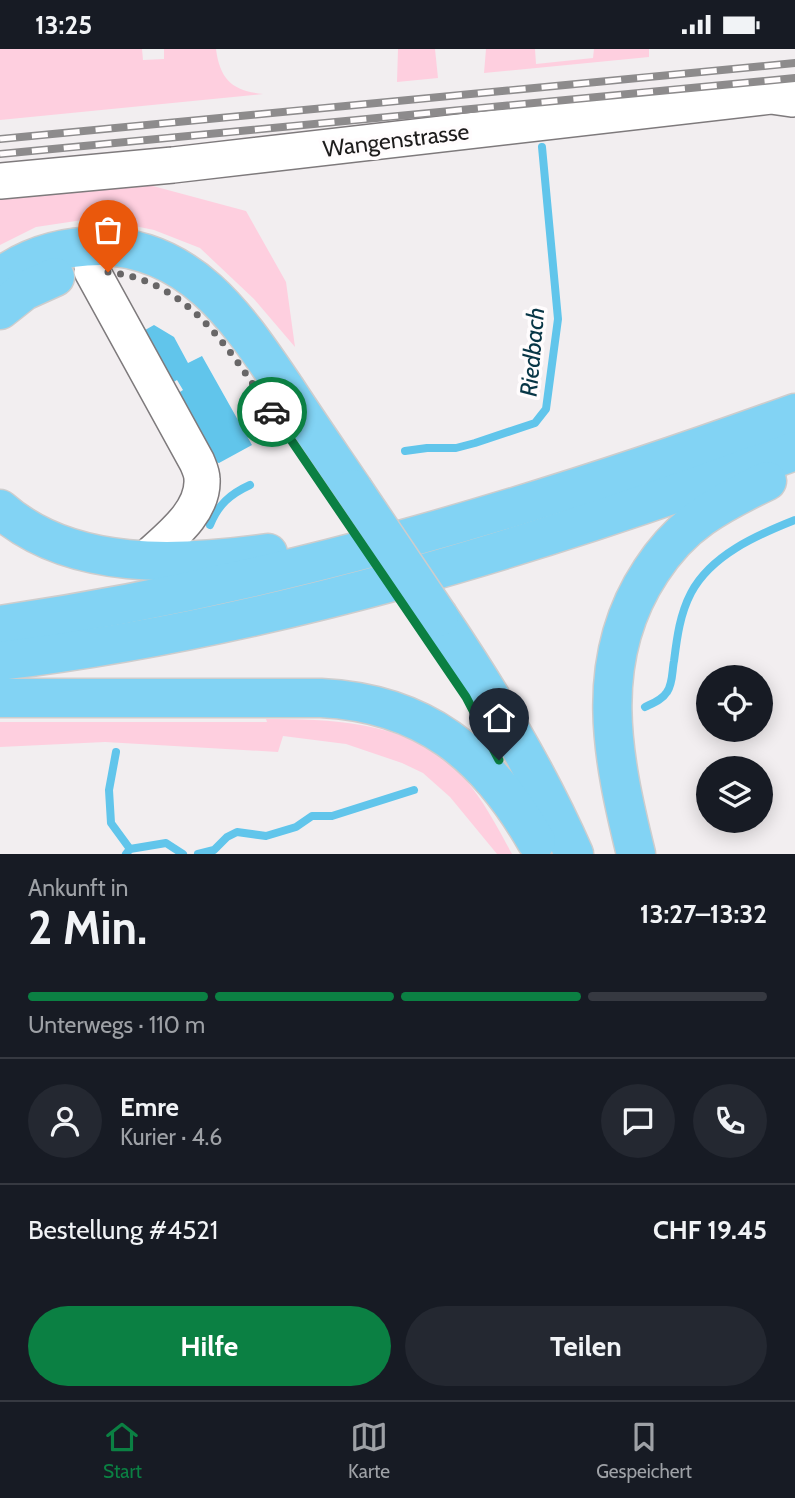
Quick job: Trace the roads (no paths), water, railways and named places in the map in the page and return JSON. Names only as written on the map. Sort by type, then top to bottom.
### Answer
[{"type":"highway","points":[[0,277],[23,263],[57,250],[91,246],[131,250],[165,261],[211,293],[243,329],[341,492],[428,620],[484,685],[532,766],[574,854]]},
{"type":"highway","points":[[0,310],[37,284],[63,275],[92,271],[125,274],[169,293],[202,319],[341,492]]},
{"type":"highway","points":[[0,625],[203,590],[333,559],[450,527],[651,463],[795,413]]},
{"type":"highway","points":[[0,661],[147,638],[341,594],[528,541],[795,451]]},
{"type":"highway","points":[[636,854],[621,785],[611,697],[614,661],[625,621],[640,587],[663,553],[700,519],[734,497],[795,467]]},
{"type":"highway","points":[[0,509],[21,525],[52,541],[94,553],[145,560],[226,558],[450,527]]},
{"type":"highway","points":[[428,620],[479,719],[539,847]]},
{"type":"highway","points":[[0,698],[321,698],[356,701],[387,708],[433,727],[473,757],[510,799],[539,847]]},
{"type":"lane","name":"Wangenstrasse","points":[[0,181],[173,166],[771,96],[792,99]]},
{"type":"lane","points":[[92,271],[197,462],[202,479],[198,502],[184,523],[145,560]]},
{"type":"water","points":[[154,325],[174,337],[188,363],[202,356],[252,445],[219,463],[206,459],[172,397],[183,390],[177,380],[166,386],[138,334]]},
{"type":"waterway","name":"Riedbach","points":[[405,451],[456,448],[475,443],[535,423],[546,409],[558,319],[542,147]]},
{"type":"waterway","name":"Riedbach","points":[[210,525],[226,501],[250,485]]},
{"type":"waterway","points":[[645,707],[660,699],[669,689],[682,617],[687,601],[700,580],[710,568],[736,548],[795,520]]},
{"type":"waterway","name":"Riedbach","points":[[116,752],[109,790],[111,823],[130,849]]},
{"type":"waterway","points":[[198,854],[214,850],[227,837],[237,832],[266,836],[296,827],[312,816],[332,816],[414,790]]},
{"type":"waterway","points":[[126,854],[130,849],[166,843],[183,854]]},
{"type":"railway","points":[[0,139],[795,63]]},
{"type":"railway","points":[[0,154],[795,78]]}]
